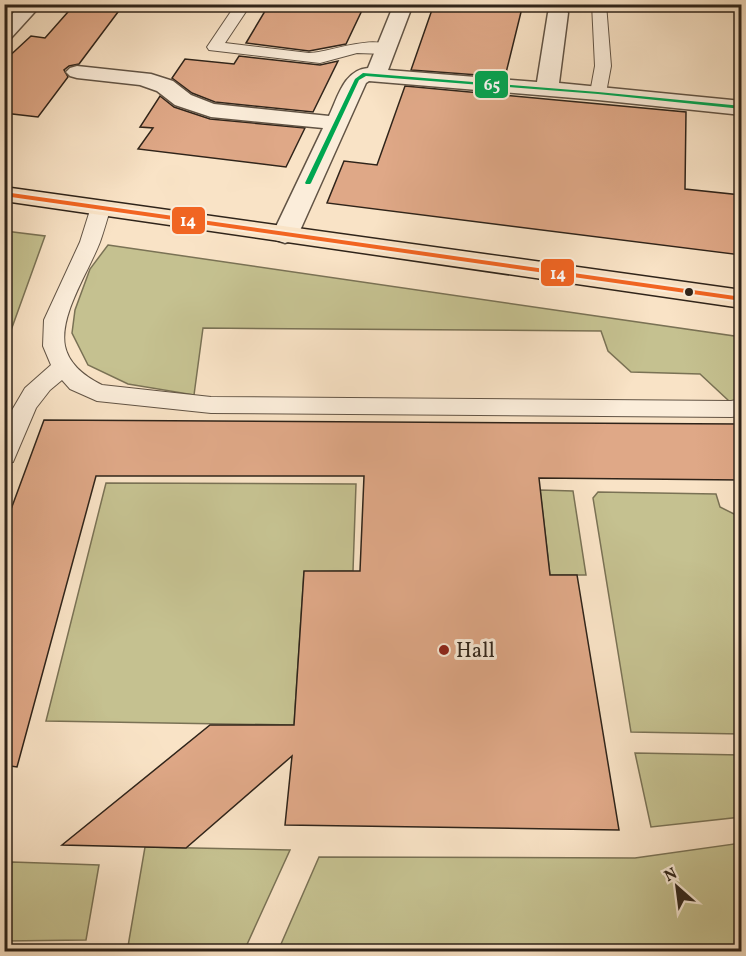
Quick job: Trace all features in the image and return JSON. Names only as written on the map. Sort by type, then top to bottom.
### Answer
[{"type":"main road","points":[[4,194],[741,299]]},
{"type":"street","points":[[4,34],[33,4]]},
{"type":"street","points":[[285,235],[335,123],[385,49],[404,4]]},
{"type":"street","points":[[547,89],[558,13]]},
{"type":"street","points":[[76,72],[143,79],[165,86],[183,100],[211,110],[335,123]]},
{"type":"street","points":[[366,76],[598,93],[741,108]]},
{"type":"lane","points":[[244,4],[215,47],[320,58],[356,48],[385,49]]},
{"type":"lane","points":[[598,93],[603,66],[599,4]]},
{"type":"lane","points":[[101,207],[90,243],[55,320],[54,346],[64,368],[78,383],[97,393],[211,405],[720,409],[741,407]]},
{"type":"lane","points":[[4,455],[23,407],[52,374],[64,368]]},
{"type":"shaded area","points":[[4,231],[45,236],[5,347]]},
{"type":"shaded area","points":[[108,245],[741,337],[741,400],[729,401],[700,374],[631,372],[608,351],[601,331],[203,328],[194,395],[128,384],[88,365],[72,333],[75,310],[90,269]]},
{"type":"shaded area","points":[[106,483],[356,484],[353,571],[304,572],[294,725],[46,721]]},
{"type":"shaded area","points":[[540,490],[573,491],[586,575],[550,575]]},
{"type":"shaded area","points":[[598,492],[716,494],[720,507],[734,514],[741,514],[741,734],[631,732],[593,498]]},
{"type":"shaded area","points":[[635,753],[741,755],[741,817],[651,827]]},
{"type":"shaded area","points":[[741,843],[741,951],[278,951],[319,857],[635,858]]},
{"type":"shaded area","points":[[145,847],[290,850],[244,951],[127,952]]},
{"type":"shaded area","points":[[12,862],[99,865],[86,940],[5,941],[5,892]]},
{"type":"building","points":[[75,4],[124,4],[79,64],[69,66],[64,70],[68,77],[38,117],[4,113],[4,61],[31,36],[45,38]]},
{"type":"building","points":[[303,4],[365,4],[346,44],[309,51],[246,43],[268,6],[300,9]]},
{"type":"building","points":[[434,4],[523,4],[505,77],[411,70]]},
{"type":"building","points":[[239,56],[320,65],[338,61],[313,112],[215,102],[192,93],[172,78],[185,59],[234,64]]},
{"type":"building","points":[[405,86],[686,112],[685,189],[741,195],[741,255],[327,203],[344,161],[377,165]]},
{"type":"building","points":[[160,96],[174,107],[210,119],[305,128],[286,167],[138,149],[153,128],[140,127]]},
{"type":"building","points":[[44,420],[741,424],[741,480],[539,478],[550,575],[577,575],[619,830],[285,825],[292,756],[186,848],[62,845],[210,725],[294,725],[304,571],[360,571],[364,476],[96,476],[17,767],[4,765],[4,512],[10,512]]},
{"type":"transit line","name":"65","points":[[308,183],[357,79],[365,74],[598,93],[742,108]]},
{"type":"transit line","name":"14","points":[[4,194],[742,299]]},
{"type":"place","name":"Hall","points":[[444,650]]}]
